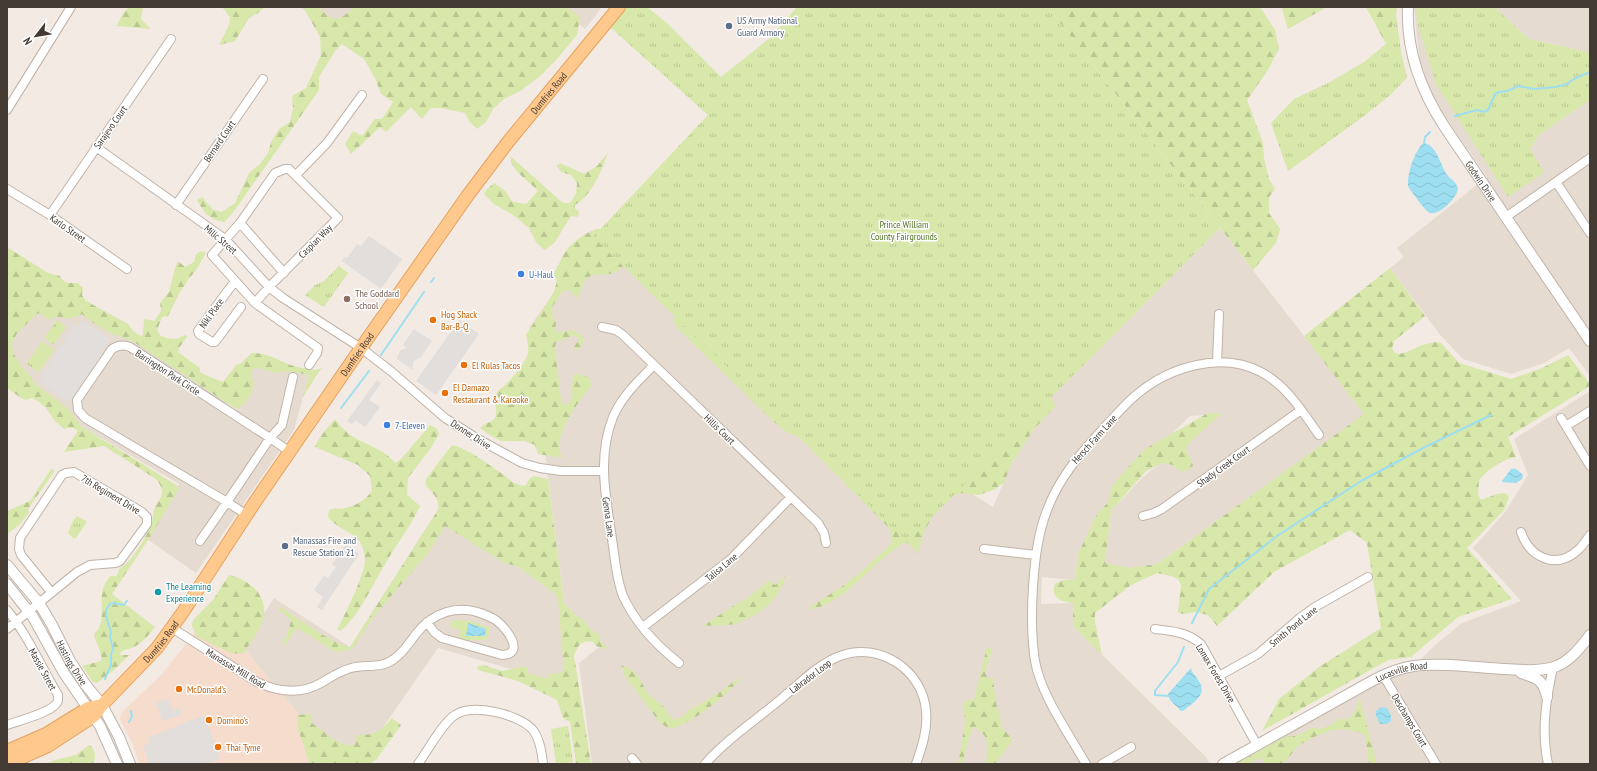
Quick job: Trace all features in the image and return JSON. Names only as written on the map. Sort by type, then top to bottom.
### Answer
[{"type":"main road","name":"Dumfries Road","points":[[102,705],[141,666],[172,628],[361,348],[475,185],[613,9]]},
{"type":"main road","points":[[7,764],[48,746],[102,705]]},
{"type":"main road","points":[[7,751],[91,712]]},
{"type":"street","points":[[7,110],[71,7]]},
{"type":"street","name":"Godwin Drive","points":[[1408,7],[1409,42],[1424,93],[1444,126],[1590,341]]},
{"type":"street","name":"Sarajevo Court","points":[[50,215],[171,39]]},
{"type":"street","name":"Bernard Court","points":[[176,205],[263,79]]},
{"type":"street","points":[[296,176],[327,143],[362,95]]},
{"type":"street","name":"Milic Street","points":[[96,147],[225,239],[269,287],[287,301],[361,348]]},
{"type":"street","points":[[1506,216],[1590,158]]},
{"type":"street","name":"Caspian Way","points":[[225,239],[240,223],[275,173],[284,169],[289,169],[338,218],[269,287]]},
{"type":"street","points":[[1556,182],[1590,233]]},
{"type":"street","name":"Karlo Street","points":[[7,189],[50,215],[127,269]]},
{"type":"street","points":[[240,223],[284,273]]},
{"type":"street","points":[[225,239],[212,255],[255,303],[318,348],[317,353],[309,364]]},
{"type":"street","name":"Niki Place","points":[[235,281],[198,331],[198,334],[212,342],[215,342],[241,307]]},
{"type":"street","points":[[255,303],[269,287]]},
{"type":"street","points":[[1217,362],[1219,314]]},
{"type":"street","name":"Hillis Court","points":[[602,327],[616,330],[623,335],[821,526],[826,544]]},
{"type":"street","name":"Barrington Park Circle","points":[[247,515],[85,418],[78,410],[78,399],[112,349],[126,345],[290,452]]},
{"type":"street","name":"Donner Drive","points":[[361,348],[446,418],[504,454],[522,463],[540,468],[561,471],[603,471]]},
{"type":"street","name":"Hersch Farm Lane","points":[[1086,764],[1044,688],[1036,663],[1034,648],[1033,615],[1036,555],[1042,527],[1051,499],[1068,469],[1084,449],[1126,404],[1149,385],[1177,371],[1197,365],[1217,362],[1237,364],[1260,372],[1281,386],[1319,435]]},
{"type":"street","name":"Genna Lane","points":[[654,365],[626,394],[614,415],[605,444],[603,471],[620,586],[629,606],[656,644],[679,663]]},
{"type":"street","points":[[200,541],[270,438],[284,422],[293,378]]},
{"type":"street","name":"Shady Creek Court","points":[[1143,516],[1162,509],[1301,410]]},
{"type":"street","points":[[1566,426],[1590,411]]},
{"type":"street","points":[[1561,418],[1590,466]]},
{"type":"street","name":"7th Regiment Drive","points":[[7,629],[39,603],[76,572],[85,567],[120,561],[148,520],[142,512],[74,472],[62,475],[20,538],[19,549],[21,554],[52,592]]},
{"type":"street","name":"Talisa Lane","points":[[643,627],[730,560],[791,497]]},
{"type":"street","points":[[1521,532],[1525,543],[1532,551],[1544,558],[1553,560],[1571,555],[1579,549],[1590,535]]},
{"type":"street","points":[[984,549],[1036,555]]},
{"type":"street","name":"Hastings Drive","points":[[7,566],[39,603],[70,661],[102,705],[119,737],[130,764]]},
{"type":"street","name":"Smith Pond Lane","points":[[1219,676],[1258,654],[1314,607],[1368,577]]},
{"type":"street","name":"Hastings Drive","points":[[7,584],[29,611],[46,638],[64,674],[91,712],[108,742],[117,764]]},
{"type":"street","name":"Massie Street","points":[[7,610],[24,632],[42,668],[58,695],[55,705],[41,713],[7,725]]},
{"type":"street","name":"Manassas Mill Road","points":[[172,628],[257,682],[269,688],[295,692],[315,686],[347,669],[358,666],[386,664],[401,654],[427,622],[441,613],[454,610],[472,611],[496,620],[512,642],[514,651],[502,655],[442,638],[434,632],[427,622]]},
{"type":"street","name":"Lomax Forest Drive","points":[[1155,629],[1180,632],[1195,639],[1203,647],[1257,745]]},
{"type":"street","name":"Lucasville Road","points":[[1223,764],[1383,675],[1398,670],[1426,665],[1512,670],[1531,670],[1553,667],[1572,655],[1590,635]]},
{"type":"street","name":"Labrador Loop","points":[[705,764],[722,747],[819,668],[840,656],[858,652],[879,654],[891,658],[904,668],[918,683],[924,699],[926,722],[921,749],[916,764]]},
{"type":"street","points":[[1548,764],[1544,733],[1547,697],[1553,667]]},
{"type":"street","points":[[1512,670],[1540,681],[1545,688],[1547,697]]},
{"type":"street","name":"Deschamps Court","points":[[1383,675],[1436,764]]},
{"type":"street","points":[[418,764],[449,718],[462,711],[476,709],[510,716],[526,724],[536,736],[543,764]]},
{"type":"street","points":[[1102,764],[1131,747]]},
{"type":"shaded area","points":[[318,7],[364,7],[342,32]]},
{"type":"shaded area","points":[[560,7],[602,7],[585,29]]},
{"type":"shaded area","points":[[1414,7],[1416,7],[1530,149],[1540,134],[1590,100],[1590,376],[1569,348],[1544,363],[1511,374],[1463,359],[1441,336],[1390,268],[1404,257],[1397,248],[1487,177],[1442,112],[1428,87],[1419,57]]},
{"type":"shaded area","points":[[1494,7],[1590,7],[1590,51],[1588,52],[1529,39]]},
{"type":"shaded area","points":[[1220,228],[1365,414],[1140,576],[1105,563],[1111,511],[1142,478],[1220,414],[1190,416],[1147,458],[1078,554],[1075,580],[1042,577],[1041,604],[1073,603],[1073,626],[1206,757],[1210,764],[592,764],[579,663],[602,645],[565,604],[577,688],[438,648],[361,759],[303,719],[243,647],[274,598],[350,647],[435,514],[553,589],[564,602],[529,328],[593,237],[961,487],[993,507],[1012,463],[1034,429],[1055,407],[1049,399]]},
{"type":"shaded area","points":[[369,236],[402,259],[381,289],[342,261],[345,257],[347,258],[357,244],[361,246]]},
{"type":"shaded area","points":[[7,251],[209,388],[236,412],[246,363],[309,375],[294,430],[196,573],[144,537],[179,484],[7,382]]},
{"type":"shaded area","points":[[82,320],[110,339],[102,351],[105,354],[76,396],[74,395],[68,402],[39,382],[44,375],[42,374],[75,325],[78,327]]},
{"type":"shaded area","points":[[459,320],[479,334],[436,395],[416,381]]},
{"type":"shaded area","points":[[414,329],[432,341],[421,357],[413,363],[413,370],[397,359],[401,350],[407,348],[403,345]]},
{"type":"shaded area","points":[[377,380],[381,383],[369,400],[380,407],[365,427],[355,420],[352,424],[347,421]]},
{"type":"shaded area","points":[[1590,391],[1590,764],[1223,764],[1372,681],[1414,666],[1434,646],[1462,623],[1521,601],[1473,548],[1506,511],[1528,475],[1514,439]]},
{"type":"shaded area","points":[[346,544],[359,554],[322,610],[317,607],[323,597],[314,590],[324,576],[328,578],[336,567],[332,564]]},
{"type":"shaded area","points":[[202,621],[243,647],[303,719],[357,764],[139,764],[133,745],[120,719],[121,713],[162,674]]},
{"type":"shaded area","points":[[168,699],[173,711],[180,708],[182,714],[163,721],[156,703]]},
{"type":"shaded area","points":[[204,715],[220,758],[208,764],[149,764],[143,746],[150,743],[148,738]]},
{"type":"green space","points":[[129,7],[143,7],[141,19],[151,29],[117,26],[123,13]]},
{"type":"green space","points":[[222,7],[265,7],[249,18],[235,41],[219,45],[229,25],[230,17]]},
{"type":"green space","points":[[301,7],[318,7],[328,16],[336,19],[344,16],[354,7],[566,7],[580,17],[577,35],[556,60],[539,77],[520,91],[504,99],[493,109],[486,122],[477,129],[469,121],[465,113],[441,108],[431,108],[422,119],[411,107],[386,132],[380,127],[351,154],[345,144],[353,131],[362,136],[375,119],[382,119],[393,102],[381,94],[375,78],[364,59],[342,44],[335,51],[319,77],[319,90],[232,214],[224,222],[214,219],[205,212],[197,200],[202,197],[213,210],[222,212],[235,203],[249,173],[260,164],[268,153],[271,142],[279,129],[290,122],[293,108],[292,96],[306,88],[321,55],[320,37],[306,12]]},
{"type":"green space","name":"Prince William County Fairgrounds","points":[[625,7],[647,7],[669,25],[721,77],[770,38],[797,7],[1048,7],[1220,228],[907,542],[593,237],[708,115],[610,27]]},
{"type":"green space","points":[[1048,7],[1260,7],[1275,30],[1279,49],[1266,73],[1247,100],[1263,143],[1264,158],[1269,179],[1275,189],[1269,197],[1269,213],[1280,229],[1276,243],[1253,270]]},
{"type":"green space","points":[[1284,7],[1327,7],[1288,29],[1282,9]]},
{"type":"green space","points":[[1366,7],[1397,7],[1396,15],[1386,44]]},
{"type":"green space","points":[[1416,7],[1494,7],[1529,39],[1588,52],[1590,51],[1590,100],[1540,134],[1530,149],[1544,172],[1508,197],[1436,84],[1417,21]]},
{"type":"green space","points":[[1396,15],[1401,52],[1407,78],[1388,97],[1360,119],[1288,171],[1271,123],[1294,99],[1330,82],[1364,62],[1386,44]]},
{"type":"green space","points":[[607,154],[591,190],[575,205],[575,208],[579,212],[578,217],[572,216],[553,244],[544,250],[536,242],[529,228],[513,215],[494,204],[484,194],[494,183],[505,191],[513,202],[526,204],[538,191],[517,171],[511,162],[510,156],[563,203],[570,203],[576,194],[577,183],[571,175],[561,172],[557,166],[560,163],[584,174],[597,166]]},
{"type":"green space","points":[[596,229],[606,229],[626,263],[619,270],[610,274],[592,275],[583,281],[582,289],[576,299],[570,290],[563,291],[552,307],[553,318],[556,322],[555,333],[572,330],[578,333],[584,340],[580,348],[575,351],[574,347],[579,340],[575,335],[556,342],[555,348],[561,400],[565,406],[571,400],[573,375],[578,374],[590,378],[591,386],[581,398],[562,431],[559,446],[562,458],[538,454],[535,445],[524,441],[501,441],[480,428],[495,418],[496,394],[516,373],[527,357],[528,349],[526,335],[554,292],[557,280],[553,274],[564,254],[578,239]]},
{"type":"green space","points":[[7,248],[48,273],[60,276],[65,282],[78,283],[83,288],[82,295],[86,301],[128,324],[133,331],[140,336],[143,335],[144,319],[154,321],[161,311],[160,303],[169,292],[178,261],[185,267],[194,262],[196,254],[202,251],[206,253],[195,272],[180,292],[168,316],[162,317],[157,330],[161,336],[173,339],[184,335],[187,336],[178,352],[200,368],[200,372],[223,382],[237,364],[240,364],[252,353],[264,354],[300,368],[316,370],[322,368],[303,397],[309,375],[286,371],[274,373],[259,368],[252,369],[251,373],[253,386],[251,394],[243,404],[236,409],[134,342],[106,331],[82,314],[69,318],[56,316],[53,319],[48,319],[38,313],[17,333],[12,343],[13,353],[22,367],[32,378],[34,383],[67,408],[81,426],[179,488],[152,534],[112,594],[155,627],[140,643],[120,653],[120,655],[129,655],[114,670],[97,683],[92,681],[82,666],[101,661],[101,654],[94,634],[99,628],[101,621],[103,590],[111,576],[116,576],[118,574],[119,569],[134,555],[142,543],[151,525],[155,507],[162,495],[162,489],[156,479],[104,446],[64,452],[78,431],[71,428],[64,429],[38,401],[32,398],[26,400],[21,398],[7,388]]},
{"type":"green space","points":[[339,266],[348,273],[324,307],[305,295],[315,285],[324,281]]},
{"type":"green space","points":[[1390,268],[1425,316],[1394,341],[1392,348],[1394,352],[1399,354],[1422,345],[1435,342],[1441,343],[1459,363],[1511,379],[1542,368],[1568,355],[1590,384],[1590,386],[1508,437],[1516,457],[1506,460],[1496,466],[1479,480],[1478,495],[1481,500],[1497,494],[1505,493],[1509,497],[1504,510],[1467,548],[1512,599],[1458,617],[1411,657],[1388,660],[1262,731],[1279,699],[1319,667],[1381,628],[1367,543],[1350,530],[1274,572],[1217,626],[1208,615],[1195,612],[1183,614],[1178,612],[1181,585],[1178,579],[1157,573],[1131,585],[1095,613],[1095,622],[1102,655],[1073,626],[1073,603],[1057,598],[1054,593],[1054,588],[1056,584],[1061,581],[1075,580],[1078,554],[1096,516],[1108,502],[1112,485],[1145,449],[1208,413],[1221,414],[1188,444],[1186,451],[1193,466],[1186,471],[1180,471],[1173,465],[1163,463],[1146,471],[1111,511],[1105,563],[1130,568],[1157,564],[1364,414],[1304,336]]},
{"type":"green space","points":[[676,314],[1047,391],[1056,406],[1034,429],[1012,463],[1004,483],[993,490],[979,495],[960,493],[952,497],[933,516],[924,531],[918,553],[907,542],[903,544],[889,553],[839,597],[820,607],[810,610],[811,606],[840,588],[863,570],[889,546],[892,542],[890,529],[799,437],[786,432],[773,421],[678,329],[673,321]]},
{"type":"green space","points":[[57,320],[66,327],[53,345],[44,338]]},
{"type":"green space","points":[[42,341],[55,350],[46,362],[34,353]]},
{"type":"green space","points":[[34,353],[46,362],[38,372],[26,364]]},
{"type":"green space","points":[[335,419],[346,432],[384,453],[396,463],[403,457],[430,425],[437,429],[439,434],[430,449],[408,478],[407,495],[420,506],[361,606],[341,631],[337,630],[362,574],[365,558],[362,545],[359,541],[336,525],[328,517],[329,510],[343,509],[353,506],[363,500],[372,491],[370,476],[358,465],[315,447],[321,436]]},
{"type":"green space","points":[[452,445],[471,453],[517,484],[525,486],[530,478],[534,476],[548,479],[564,603],[576,616],[585,622],[590,629],[599,635],[600,640],[609,650],[596,646],[593,642],[586,642],[580,644],[574,656],[591,764],[576,764],[570,722],[563,718],[557,700],[518,681],[478,670],[477,667],[483,665],[502,671],[526,666],[528,673],[549,679],[548,674],[560,673],[564,670],[558,599],[554,593],[517,566],[506,564],[445,526],[428,553],[374,616],[352,649],[339,652],[331,649],[297,628],[285,645],[283,645],[283,641],[287,636],[291,621],[287,616],[278,610],[280,607],[325,636],[350,647],[438,510],[437,499],[426,486],[426,479]]},
{"type":"green space","points":[[51,469],[54,470],[54,472],[28,509],[29,513],[19,525],[7,534],[7,511],[30,501]]},
{"type":"green space","points":[[77,516],[86,521],[86,523],[76,538],[73,538],[68,533]]},
{"type":"green space","points":[[229,575],[245,581],[257,591],[264,605],[262,622],[243,654],[231,653],[197,637],[192,626],[193,620],[213,600]]},
{"type":"green space","points":[[785,576],[782,587],[768,606],[748,619],[734,624],[703,626],[746,599],[770,580],[775,585]]},
{"type":"green space","points":[[451,621],[471,621],[489,628],[488,638],[486,640],[465,640],[458,638],[460,630],[450,627]]},
{"type":"green space","points":[[987,647],[992,649],[985,672],[988,679],[993,678],[1001,727],[1012,738],[1012,741],[995,764],[986,764],[987,741],[984,735],[974,726],[968,741],[962,764],[958,764],[965,723],[963,704],[967,700],[974,700]]},
{"type":"green space","points":[[621,665],[632,670],[639,678],[648,694],[665,708],[673,720],[682,717],[688,711],[744,676],[701,714],[671,729],[661,724],[626,678]]},
{"type":"green space","points":[[1359,696],[1377,764],[1369,764],[1365,735],[1343,729],[1323,733],[1303,743],[1295,749],[1283,763],[1280,764],[1264,764],[1264,760],[1259,758],[1248,764],[1236,764],[1287,735],[1291,737],[1303,733],[1311,728],[1319,729],[1326,727],[1338,719],[1348,719],[1356,709]]},
{"type":"green space","points":[[311,714],[312,723],[338,742],[349,745],[355,745],[357,735],[373,733],[381,729],[392,718],[401,725],[376,760],[369,764],[310,764],[297,726],[297,715]]},
{"type":"green space","points":[[568,726],[573,762],[556,764],[551,729]]},
{"type":"green space","points":[[89,745],[95,753],[93,764],[46,764],[55,760],[76,755]]},
{"type":"water","points":[[1424,143],[1433,148],[1445,172],[1458,188],[1452,201],[1443,209],[1434,213],[1430,213],[1425,209],[1408,186],[1412,162]]},
{"type":"water","points":[[1511,469],[1516,469],[1520,472],[1523,475],[1522,479],[1516,483],[1502,482],[1502,481]]},
{"type":"water","points":[[468,623],[486,629],[485,636],[466,636]]},
{"type":"water","points":[[1191,668],[1192,672],[1200,683],[1202,692],[1198,699],[1181,711],[1170,700],[1168,694]]},
{"type":"water","points":[[1381,707],[1387,708],[1391,715],[1391,721],[1387,724],[1380,724],[1376,716],[1376,711]]},
{"type":"waterway","points":[[1455,116],[1477,110],[1484,112],[1488,110],[1495,94],[1499,92],[1507,91],[1519,86],[1534,89],[1556,87],[1567,84],[1590,72]]},
{"type":"waterway","points":[[1424,143],[1425,137],[1430,132]]},
{"type":"waterway","points":[[431,282],[434,278]]},
{"type":"waterway","points":[[381,355],[424,292]]},
{"type":"waterway","points":[[341,408],[369,371]]},
{"type":"waterway","points":[[1192,623],[1209,589],[1277,536],[1361,481],[1425,447],[1491,415]]},
{"type":"waterway","points":[[105,679],[111,665],[111,655],[113,649],[106,610],[110,604],[113,603],[124,605],[127,601]]},
{"type":"waterway","points":[[1170,696],[1155,695],[1155,691],[1178,662],[1184,647]]},
{"type":"waterway","points":[[129,722],[132,717],[131,711]]},
{"type":"place","name":"US Army National Guard Armory","points":[[729,26]]},
{"type":"place","name":"U-Haul","points":[[521,274]]},
{"type":"place","name":"The Goddard School","points":[[347,299]]},
{"type":"place","name":"Hog Shack Bar-B-Q","points":[[433,320]]},
{"type":"place","name":"El Rulas Tacos","points":[[464,365]]},
{"type":"place","name":"El Damazo Restaurant & Karaoke","points":[[445,393]]},
{"type":"place","name":"7-Eleven","points":[[387,425]]},
{"type":"place","name":"Manassas Fire and Rescue Station 21","points":[[285,546]]},
{"type":"place","name":"The Learning Experience","points":[[158,592]]},
{"type":"place","name":"McDonald's","points":[[179,689]]},
{"type":"place","name":"Domino's","points":[[209,720]]},
{"type":"place","name":"Thai Tyme","points":[[218,747]]}]
